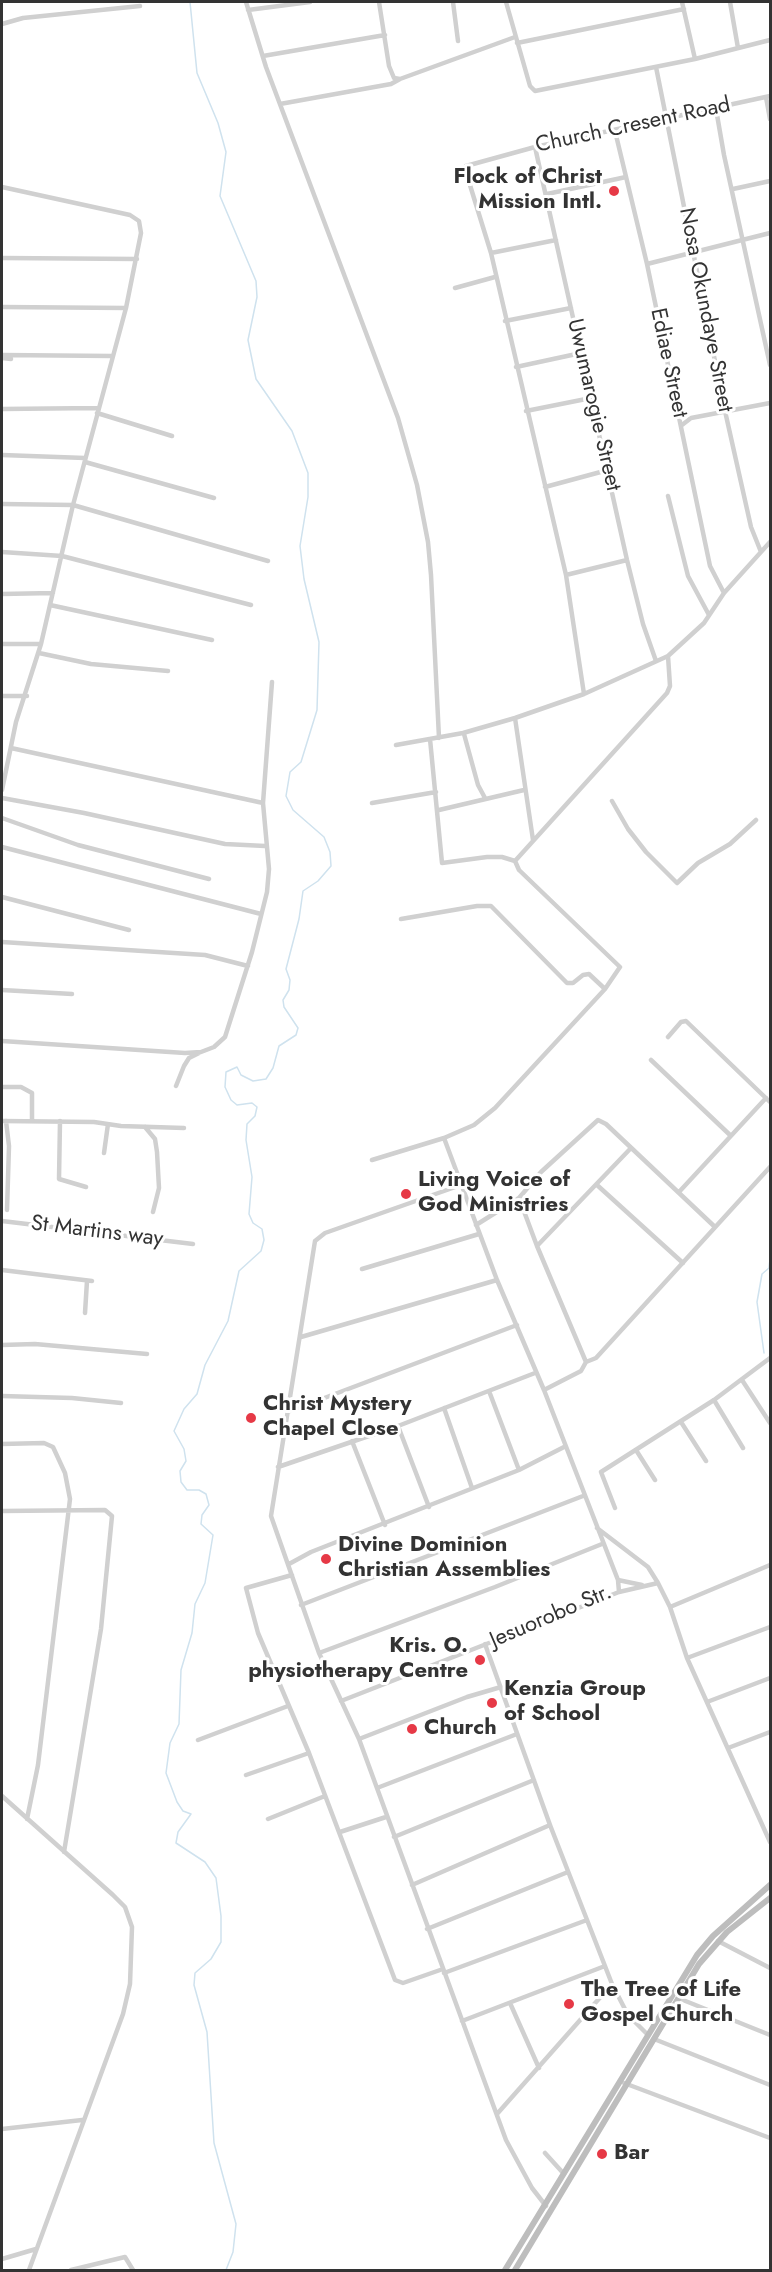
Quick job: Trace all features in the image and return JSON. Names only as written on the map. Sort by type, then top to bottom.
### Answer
[{"type":"main road","points":[[515,2271],[623,2083],[647,2034],[697,1954],[713,1936],[771,1886]]},
{"type":"main road","points":[[505,2271],[564,2174],[654,2039],[699,1964],[718,1941],[771,1898]]},
{"type":"street","points":[[246,2],[280,104],[398,418],[417,485],[431,575],[439,738]]},
{"type":"street","points":[[248,10],[310,2]]},
{"type":"street","points":[[379,2],[392,74],[400,80]]},
{"type":"street","points":[[453,2],[458,41]]},
{"type":"street","points":[[506,2],[516,40],[531,86],[535,91],[592,77],[695,59],[771,40]]},
{"type":"street","points":[[682,2],[695,59]]},
{"type":"street","points":[[730,2],[738,48]]},
{"type":"street","points":[[2,24],[23,18],[140,6]]},
{"type":"street","points":[[280,104],[391,84],[516,40],[684,9]]},
{"type":"street","points":[[263,56],[385,35]]},
{"type":"street","name":"Nosa Okundaye Street","points":[[656,67],[725,411],[751,527],[761,552]]},
{"type":"street","points":[[768,96],[771,118]]},
{"type":"street","name":"Church Cresent Road","points":[[491,253],[465,172],[466,166],[535,147],[768,96]]},
{"type":"street","points":[[716,109],[742,240],[769,347],[771,365]]},
{"type":"street","name":"Ediae Street","points":[[615,131],[647,264],[710,566],[724,593]]},
{"type":"street","name":"Uwumarogie Street","points":[[535,147],[627,560],[643,624],[656,661]]},
{"type":"street","points":[[547,194],[626,177]]},
{"type":"street","points":[[733,189],[771,181]]},
{"type":"street","points":[[2,187],[130,215],[140,221],[141,233],[126,308],[73,505],[39,653],[27,696],[16,722],[2,790]]},
{"type":"street","points":[[647,264],[694,250],[771,233]]},
{"type":"street","points":[[556,240],[491,253],[566,575],[584,694]]},
{"type":"street","points":[[2,258],[137,259]]},
{"type":"street","points":[[454,288],[495,277]]},
{"type":"street","points":[[12,307],[2,307],[126,308]]},
{"type":"street","points":[[505,321],[571,308]]},
{"type":"street","points":[[516,367],[581,353]]},
{"type":"street","points":[[2,357],[112,356]]},
{"type":"street","points":[[2,357],[12,359]]},
{"type":"street","points":[[526,411],[591,398]]},
{"type":"street","points":[[682,425],[691,418],[771,403]]},
{"type":"street","points":[[2,409],[98,411],[172,436]]},
{"type":"street","points":[[2,455],[85,460],[214,498]]},
{"type":"street","points":[[545,487],[608,470]]},
{"type":"street","points":[[668,496],[688,576],[709,615]]},
{"type":"street","points":[[2,504],[73,505],[268,561]]},
{"type":"street","points":[[396,745],[439,738],[515,718],[584,694],[668,656],[709,615],[724,593],[771,542]]},
{"type":"street","points":[[2,552],[62,556],[250,604]]},
{"type":"street","points":[[566,575],[627,560]]},
{"type":"street","points":[[2,594],[53,593]]},
{"type":"street","points":[[50,604],[212,640]]},
{"type":"street","points":[[2,644],[41,644]]},
{"type":"street","points":[[39,653],[91,664],[168,671]]},
{"type":"street","points":[[515,861],[667,693],[670,686],[668,656]]},
{"type":"street","points":[[176,1086],[189,1058],[214,1047],[225,1037],[248,966],[261,914],[269,869],[265,846],[263,803],[272,682]]},
{"type":"street","points":[[2,696],[27,696]]},
{"type":"street","points":[[515,718],[533,840]]},
{"type":"street","points":[[464,734],[478,786],[485,798]]},
{"type":"street","points":[[372,1160],[444,1138],[474,1125],[495,1108],[605,989],[618,971],[619,963],[519,870],[515,861],[502,857],[487,857],[442,863],[439,810],[430,739]]},
{"type":"street","points":[[11,748],[263,803]]},
{"type":"street","points":[[2,756],[9,757]]},
{"type":"street","points":[[439,810],[524,790]]},
{"type":"street","points":[[372,803],[436,792]]},
{"type":"street","points":[[2,798],[84,813],[225,844],[265,846]]},
{"type":"street","points":[[612,801],[628,829],[646,852],[677,883],[698,863],[730,844],[756,820]]},
{"type":"street","points":[[2,818],[78,845],[209,879]]},
{"type":"street","points":[[2,847],[261,914]]},
{"type":"street","points":[[2,897],[129,930]]},
{"type":"street","points":[[401,919],[477,906],[491,906],[567,983],[573,983],[583,975],[589,974],[605,989]]},
{"type":"street","points":[[2,942],[205,955],[248,966]]},
{"type":"street","points":[[2,990],[72,994]]},
{"type":"street","points":[[668,1037],[681,1022],[686,1021],[768,1100],[730,1135],[679,1192]]},
{"type":"street","points":[[2,1041],[60,1043],[150,1052],[201,1052]]},
{"type":"street","points":[[651,1060],[730,1135]]},
{"type":"street","points":[[2,1087],[21,1087],[32,1093],[32,1120]]},
{"type":"street","points":[[476,1226],[519,1198],[593,1122],[599,1120],[606,1124],[715,1227]]},
{"type":"street","points":[[7,1210],[9,1146],[4,1121],[60,1121],[184,1128]]},
{"type":"street","points":[[60,1121],[59,1179],[86,1187]]},
{"type":"street","points":[[104,1153],[108,1124]]},
{"type":"street","points":[[145,1127],[155,1139],[157,1152],[159,1188],[153,1212]]},
{"type":"street","name":"Jesuorobo Str.","points":[[341,1701],[620,1592],[618,1580],[583,1496],[544,1390],[497,1280],[444,1138]]},
{"type":"street","points":[[537,1246],[631,1148]]},
{"type":"street","points":[[544,1390],[581,1371],[586,1362],[596,1358],[771,1167]]},
{"type":"street","points":[[461,1185],[319,1237],[312,1253],[290,1411],[278,1467],[271,1516],[319,1653],[359,1739],[497,2115],[511,2150],[532,2188],[546,2206]]},
{"type":"street","points":[[597,1185],[683,1263]]},
{"type":"street","points":[[519,1198],[586,1362]]},
{"type":"street","name":"St Martins way","points":[[2,1221],[193,1244]]},
{"type":"street","points":[[362,1269],[479,1233]]},
{"type":"street","points":[[2,1270],[90,1281],[84,1313]]},
{"type":"street","points":[[301,1337],[497,1280]]},
{"type":"street","points":[[290,1411],[517,1326]]},
{"type":"street","points":[[2,1345],[35,1344],[147,1354]]},
{"type":"street","points":[[615,1508],[601,1472],[714,1400],[771,1358]]},
{"type":"street","points":[[278,1467],[398,1426],[535,1373]]},
{"type":"street","points":[[742,1380],[771,1423]]},
{"type":"street","points":[[489,1391],[519,1470]]},
{"type":"street","points":[[2,1396],[72,1398],[121,1403]]},
{"type":"street","points":[[714,1400],[743,1448]]},
{"type":"street","points":[[444,1408],[472,1488]]},
{"type":"street","points":[[681,1422],[706,1461]]},
{"type":"street","points":[[398,1426],[429,1507]]},
{"type":"street","points":[[352,1441],[385,1525]]},
{"type":"street","points":[[2,1444],[44,1443],[53,1447],[64,1473],[70,1508],[51,1639],[38,1765],[27,1819]]},
{"type":"street","points":[[289,1564],[311,1552],[385,1525],[519,1470],[564,1447]]},
{"type":"street","points":[[636,1450],[655,1480]]},
{"type":"street","points":[[301,1605],[583,1496]]},
{"type":"street","points":[[2,1511],[70,1508],[105,1510],[112,1516],[101,1629],[64,1852]]},
{"type":"street","points":[[597,1528],[648,1568],[658,1583],[670,1606],[687,1658],[771,1842]]},
{"type":"street","points":[[319,1653],[602,1544]]},
{"type":"street","points":[[670,1606],[771,1565]]},
{"type":"street","points":[[292,1575],[250,1587],[246,1591],[258,1633],[326,1796],[394,1980],[403,1983],[443,1971],[587,1920]]},
{"type":"street","points":[[618,1580],[642,1585]]},
{"type":"street","points":[[620,1592],[658,1583]]},
{"type":"street","points":[[687,1658],[771,1627]]},
{"type":"street","points":[[485,1644],[549,1825],[612,1984],[628,2015],[647,2034]]},
{"type":"street","points":[[707,1702],[771,1678]]},
{"type":"street","points":[[359,1739],[467,1697],[501,1687]]},
{"type":"street","points":[[198,1740],[288,1706]]},
{"type":"street","points":[[728,1748],[771,1732]]},
{"type":"street","points":[[376,1788],[517,1734]]},
{"type":"street","points":[[246,1775],[309,1753]]},
{"type":"street","points":[[394,1837],[534,1780]]},
{"type":"street","points":[[2,1796],[125,1907],[132,1927],[130,1984],[123,2014],[82,2120],[29,2271]]},
{"type":"street","points":[[268,1819],[326,1796]]},
{"type":"street","points":[[340,1832],[386,1817]]},
{"type":"street","points":[[412,1885],[549,1825]]},
{"type":"street","points":[[427,1929],[568,1872]]},
{"type":"street","points":[[718,1941],[771,1968]]},
{"type":"street","points":[[462,2021],[605,1966]]},
{"type":"street","points":[[497,2115],[612,1984]]},
{"type":"street","points":[[678,1998],[771,2035]]},
{"type":"street","points":[[510,2003],[538,2068]]},
{"type":"street","points":[[654,2039],[771,2085]]},
{"type":"street","points":[[623,2083],[771,2138]]},
{"type":"street","points":[[2,2129],[82,2120]]},
{"type":"street","points":[[544,2153],[564,2174]]},
{"type":"street","points":[[2,2259],[36,2249]]},
{"type":"street","points":[[71,2271],[126,2257],[133,2271]]},
{"type":"waterway","points":[[190,2],[197,73],[218,123],[226,152],[220,196],[256,281],[257,297],[248,340],[256,379],[292,431],[308,473],[308,497],[300,546],[304,579],[319,642],[317,710],[301,762],[290,772],[286,796],[293,810],[324,837],[330,852],[331,866],[318,881],[303,891],[299,919],[286,969],[290,980],[289,990],[283,1000],[284,1007],[298,1028],[296,1035],[279,1046],[273,1068],[266,1079],[253,1081],[241,1075],[237,1067],[226,1072],[225,1087],[231,1100],[237,1105],[252,1103],[257,1107],[255,1116],[247,1124],[246,1140],[252,1177],[249,1214],[253,1223],[262,1229],[264,1240],[261,1251],[239,1271],[228,1321],[205,1365],[197,1394],[184,1409],[174,1431],[184,1449],[186,1461],[180,1471],[181,1482],[187,1490],[199,1490],[206,1494],[209,1505],[202,1515],[201,1524],[213,1535],[205,1583],[195,1604],[192,1633],[181,1670],[179,1724],[170,1743],[166,1773],[177,1802],[183,1811],[191,1814],[178,1832],[176,1843],[205,1862],[216,1878],[221,1916],[221,1942],[211,1959],[195,1973],[194,1985],[207,2032],[214,2143],[236,2224],[233,2252],[226,2270]]},
{"type":"waterway","points":[[764,1353],[757,1302],[762,1274],[769,1268],[770,1259]]},
{"type":"place","name":"Flock of Christ Mission Intl.","points":[[614,191]]},
{"type":"place","name":"Living Voice of God Ministries","points":[[406,1194]]},
{"type":"place","name":"Christ Mystery Chapel Close","points":[[251,1418]]},
{"type":"place","name":"Divine Dominion Christian Assemblies","points":[[326,1559]]},
{"type":"place","name":"Kris. O. physiotherapy Centre","points":[[480,1660]]},
{"type":"place","name":"Kenzia Group of School","points":[[492,1703]]},
{"type":"place","name":"Church","points":[[412,1729]]},
{"type":"place","name":"The Tree of Life Gospel Church","points":[[569,2004]]},
{"type":"place","name":"Bar","points":[[602,2154]]}]
